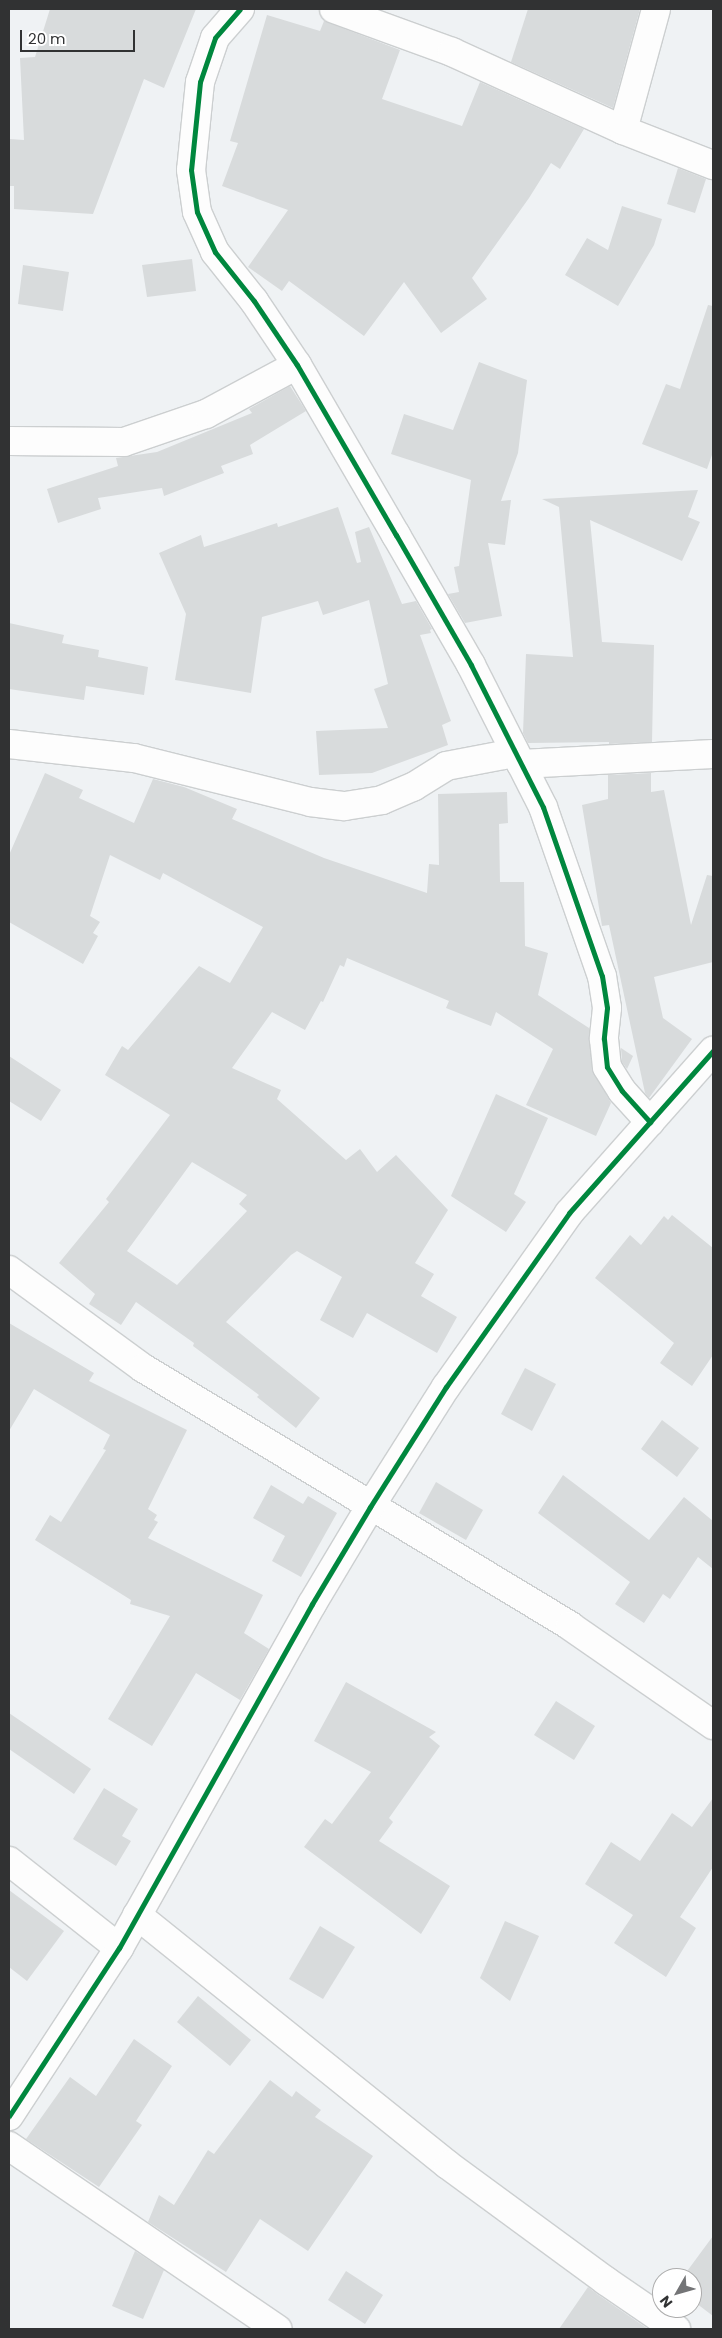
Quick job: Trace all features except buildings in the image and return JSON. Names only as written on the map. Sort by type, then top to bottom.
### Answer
[{"type":"street","points":[[238,9],[215,38],[200,82],[192,170],[197,212],[215,252],[254,302],[297,365],[471,665],[543,807],[602,976],[607,1008],[604,1039],[607,1067],[622,1091],[650,1122]]},
{"type":"street","points":[[334,9],[452,52],[623,130],[713,165]]},
{"type":"street","points":[[623,130],[656,9]]},
{"type":"street","points":[[9,441],[124,442],[206,414],[297,365]]},
{"type":"street","points":[[9,744],[134,758],[310,802],[345,806],[382,800],[414,787],[446,766],[518,759],[713,754]]},
{"type":"street","points":[[9,2116],[119,1948],[312,1604],[370,1506],[446,1387],[569,1212],[713,1051]]},
{"type":"street","points":[[9,1270],[143,1368],[570,1626],[713,1726]]},
{"type":"street","points":[[9,1861],[119,1948]]},
{"type":"street","points":[[137,1915],[448,2165],[606,2281],[676,2329]]},
{"type":"street","points":[[9,2146],[277,2329]]},
{"type":"cycle path","points":[[240,9],[215,38],[200,82],[191,170],[197,212],[215,252],[254,301],[297,365],[396,535],[471,665],[543,807],[602,976],[607,1008],[604,1039],[607,1067],[622,1091],[650,1122]]},
{"type":"cycle path","points":[[9,2116],[119,1948],[312,1604],[370,1507],[446,1387],[569,1213],[713,1051]]}]
